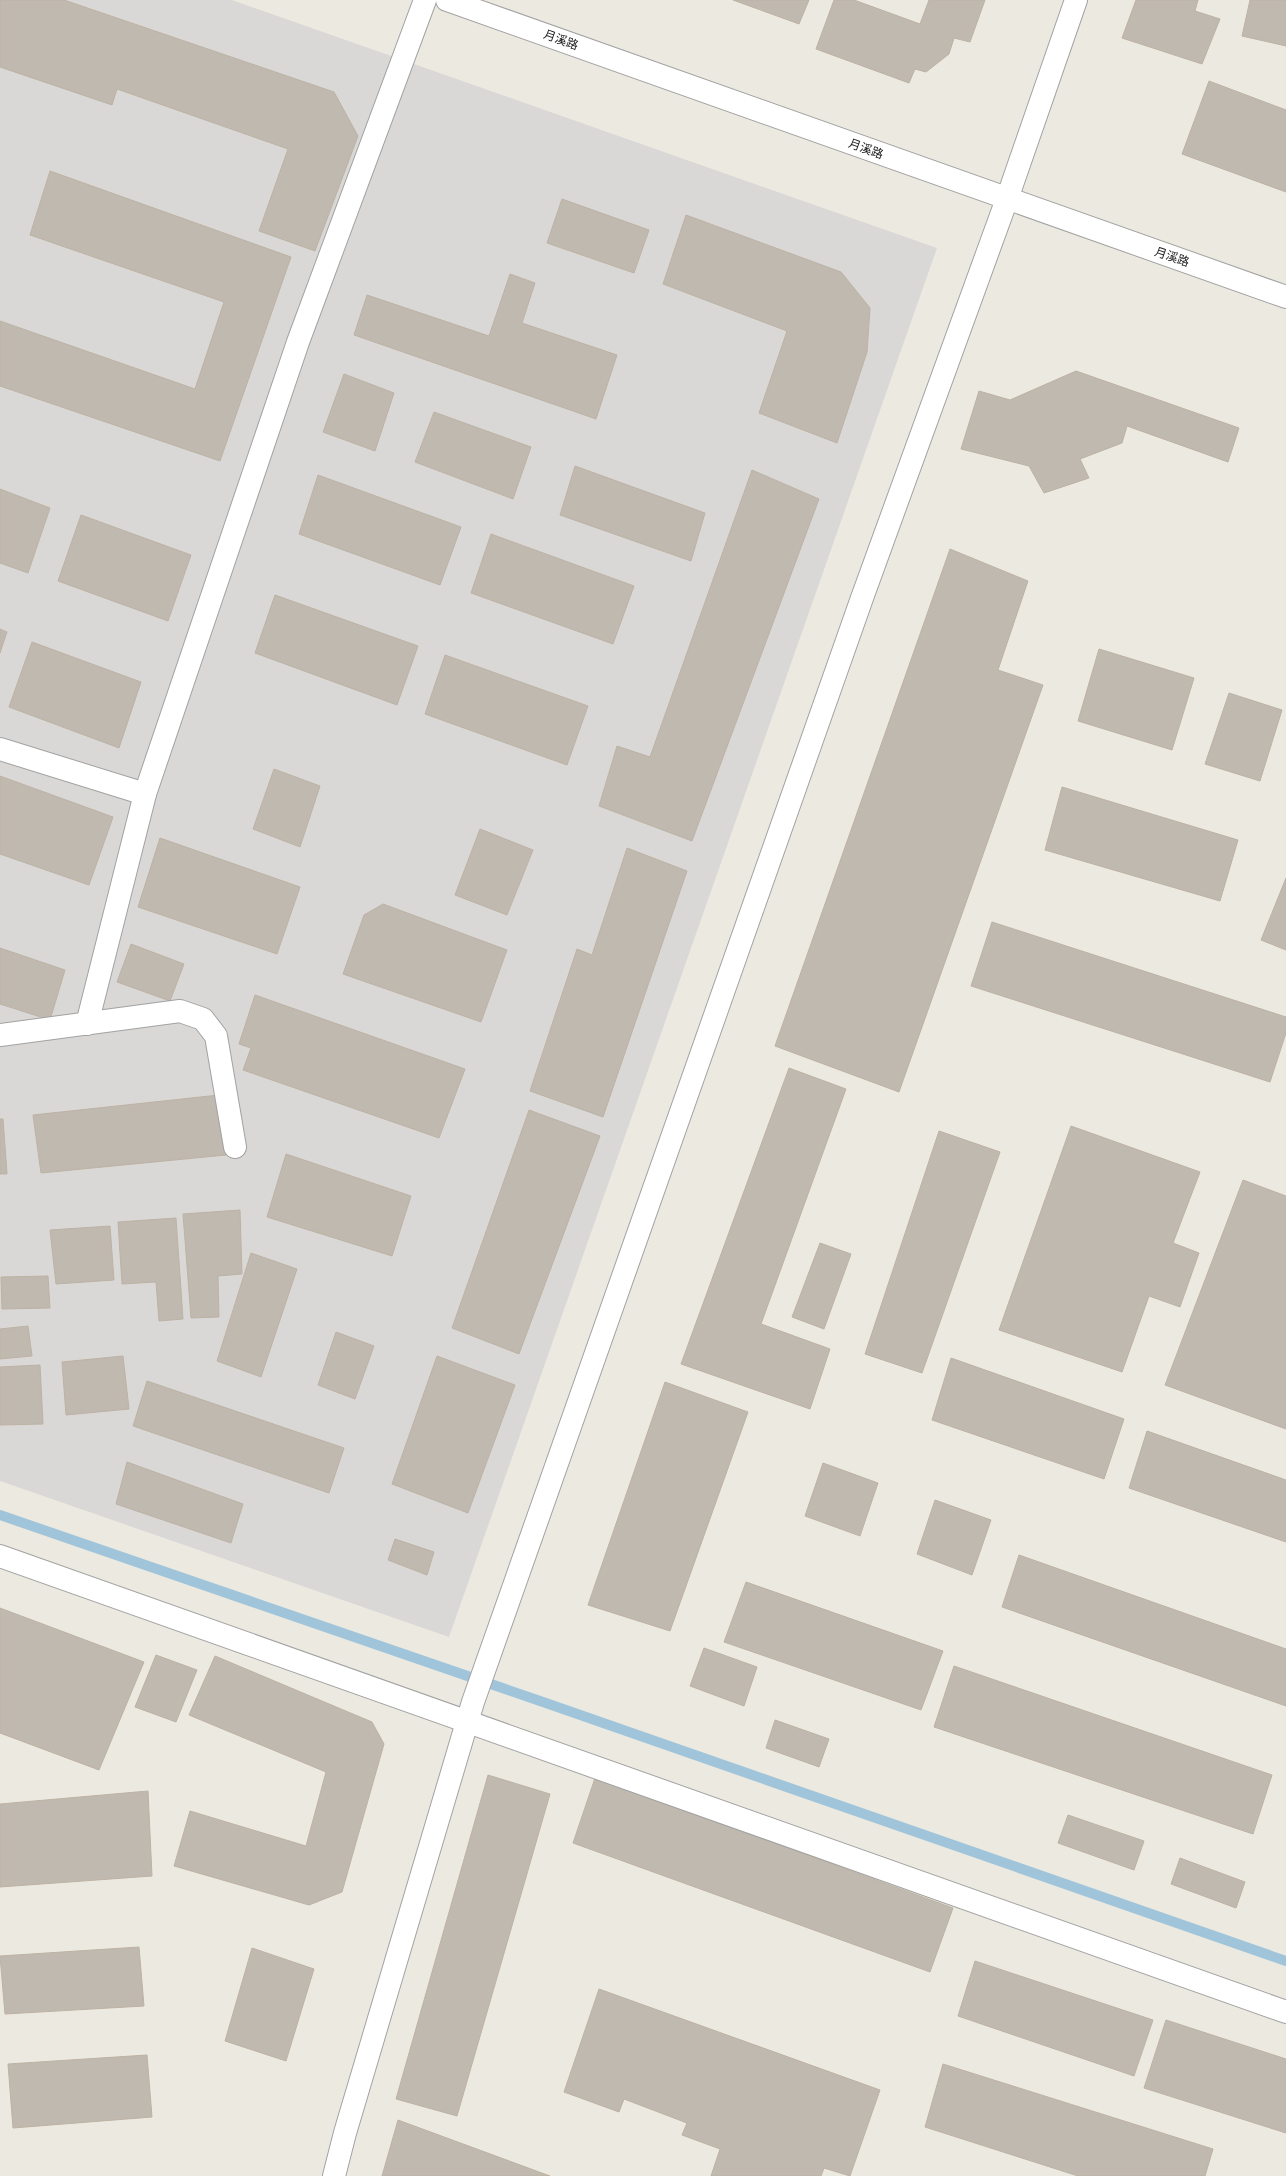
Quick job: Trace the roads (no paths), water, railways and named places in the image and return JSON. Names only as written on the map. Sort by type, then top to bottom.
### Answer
[{"type":"street","points":[[87,1024],[145,794],[298,342],[425,0]]},
{"type":"street","name":"月溪路","points":[[447,0],[1286,297]]},
{"type":"street","points":[[334,2176],[349,2118],[469,1712],[862,598],[1007,198],[1076,0]]},
{"type":"street","points":[[0,749],[145,794]]},
{"type":"street","points":[[0,1035],[180,1011],[203,1019],[216,1036],[235,1147]]},
{"type":"street","points":[[0,1556],[469,1712],[1286,2012]]},
{"type":"waterway","points":[[0,1515],[543,1702],[1286,1961]]}]
